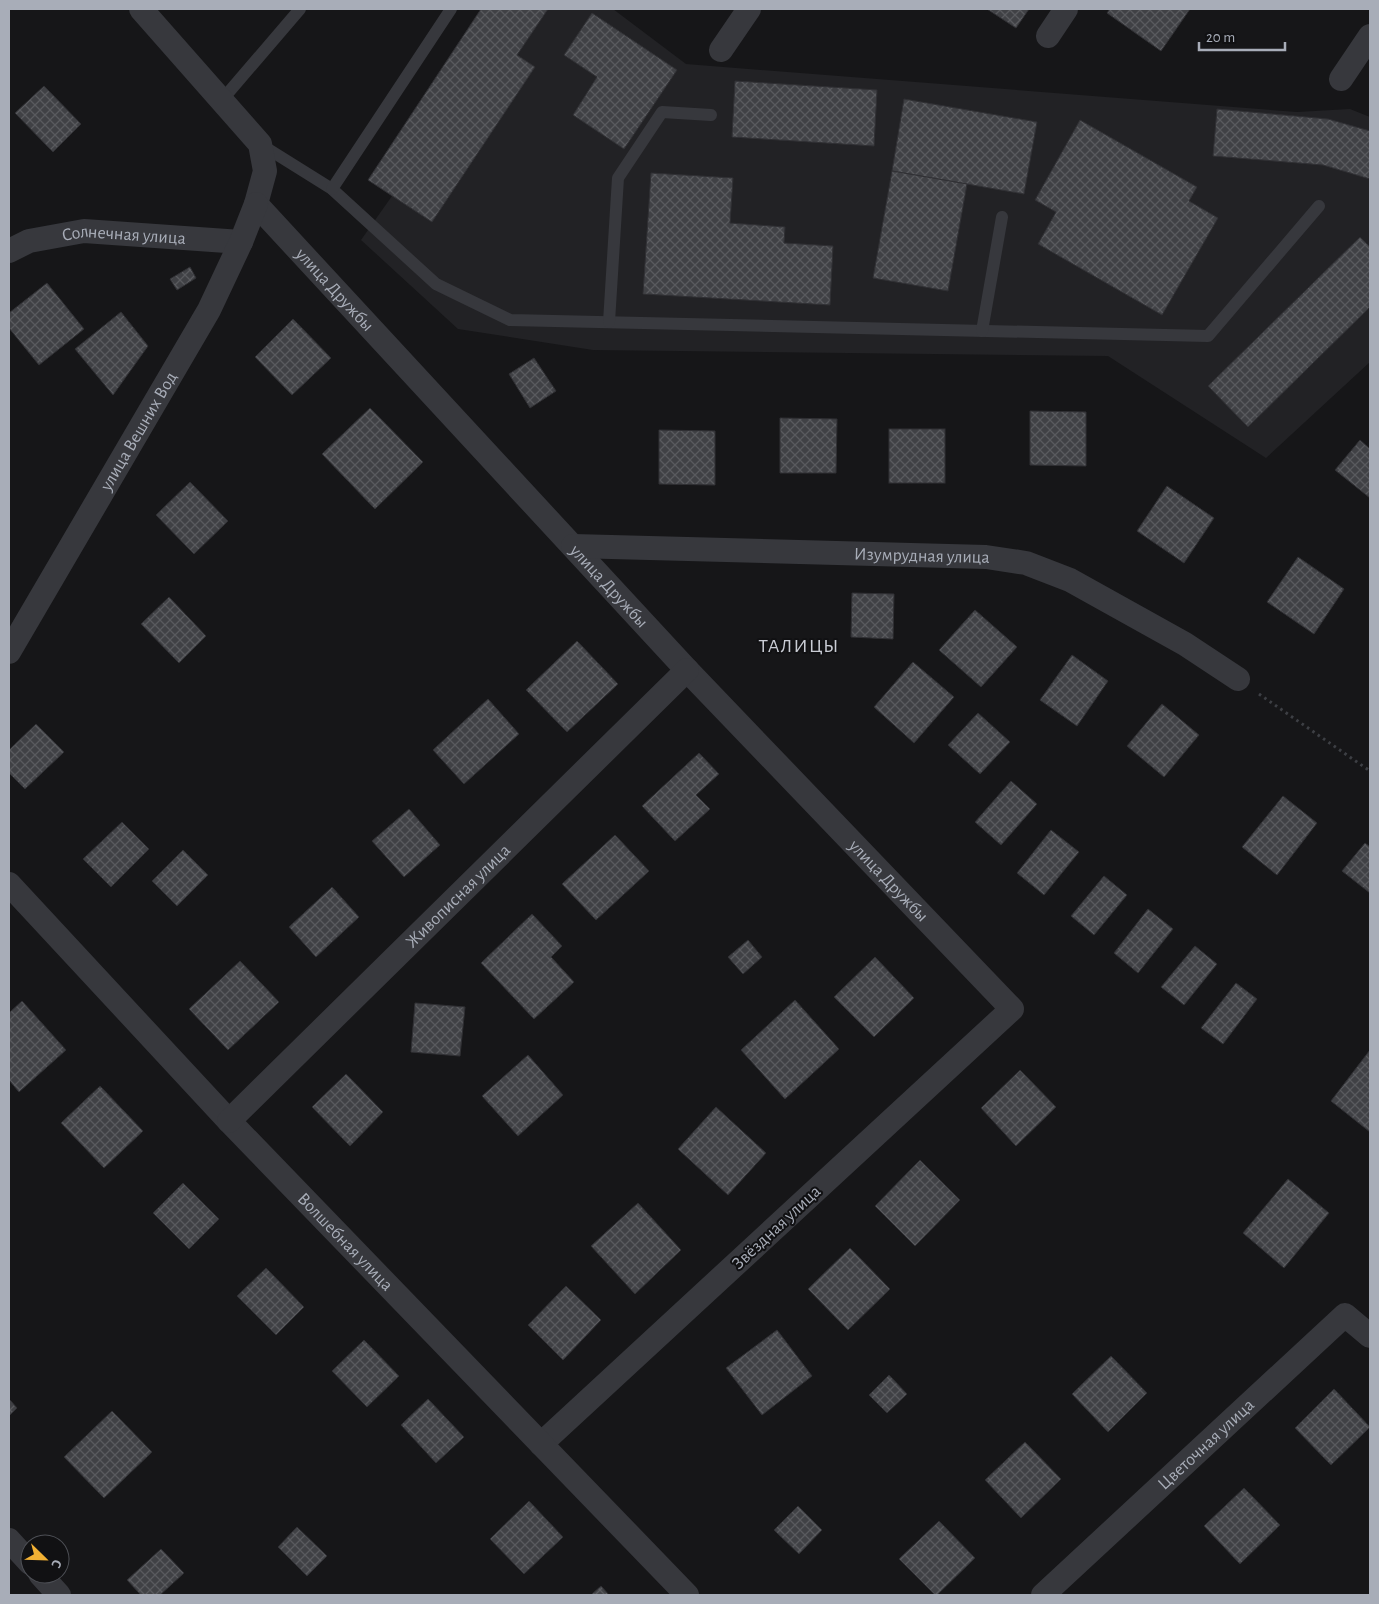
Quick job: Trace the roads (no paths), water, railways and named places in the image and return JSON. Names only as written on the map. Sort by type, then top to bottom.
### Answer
[{"type":"street","points":[[141,9],[260,144],[265,171],[256,204]]},
{"type":"street","points":[[721,50],[749,9]]},
{"type":"street","points":[[1048,36],[1066,9]]},
{"type":"street","points":[[1341,79],[1370,36]]},
{"type":"street","name":"улица Вешних Вод","points":[[9,652],[208,310],[241,242],[256,204]]},
{"type":"street","name":"улица Дружбы","points":[[256,204],[687,670],[1012,1010]]},
{"type":"street","name":"Солнечная улица","points":[[9,251],[29,241],[84,231],[241,242]]},
{"type":"street","name":"Изумрудная улица","points":[[574,546],[986,557],[1026,563],[1070,580],[1185,644],[1238,679]]},
{"type":"street","name":"Живописная улица","points":[[229,1121],[687,670]]},
{"type":"street","name":"Волшебная улица","points":[[9,884],[229,1121],[687,1595]]},
{"type":"street","name":"Звёздная улица","points":[[541,1444],[1012,1010]]},
{"type":"street","name":"Цветочная улица","points":[[1043,1595],[1345,1314],[1370,1336]]},
{"type":"street","points":[[9,1540],[20,1552]]},
{"type":"street","points":[[49,1584],[59,1595]]},
{"type":"lane","points":[[222,100],[300,9]]},
{"type":"lane","points":[[332,188],[451,9]]},
{"type":"lane","points":[[609,322],[618,178],[662,112],[711,115]]},
{"type":"lane","points":[[260,144],[332,188],[436,284],[510,320],[1208,336],[1319,206]]},
{"type":"lane","points":[[982,331],[1002,217]]},
{"type":"district","name":"ТАЛИЦЫ","points":[[799,645]]}]
